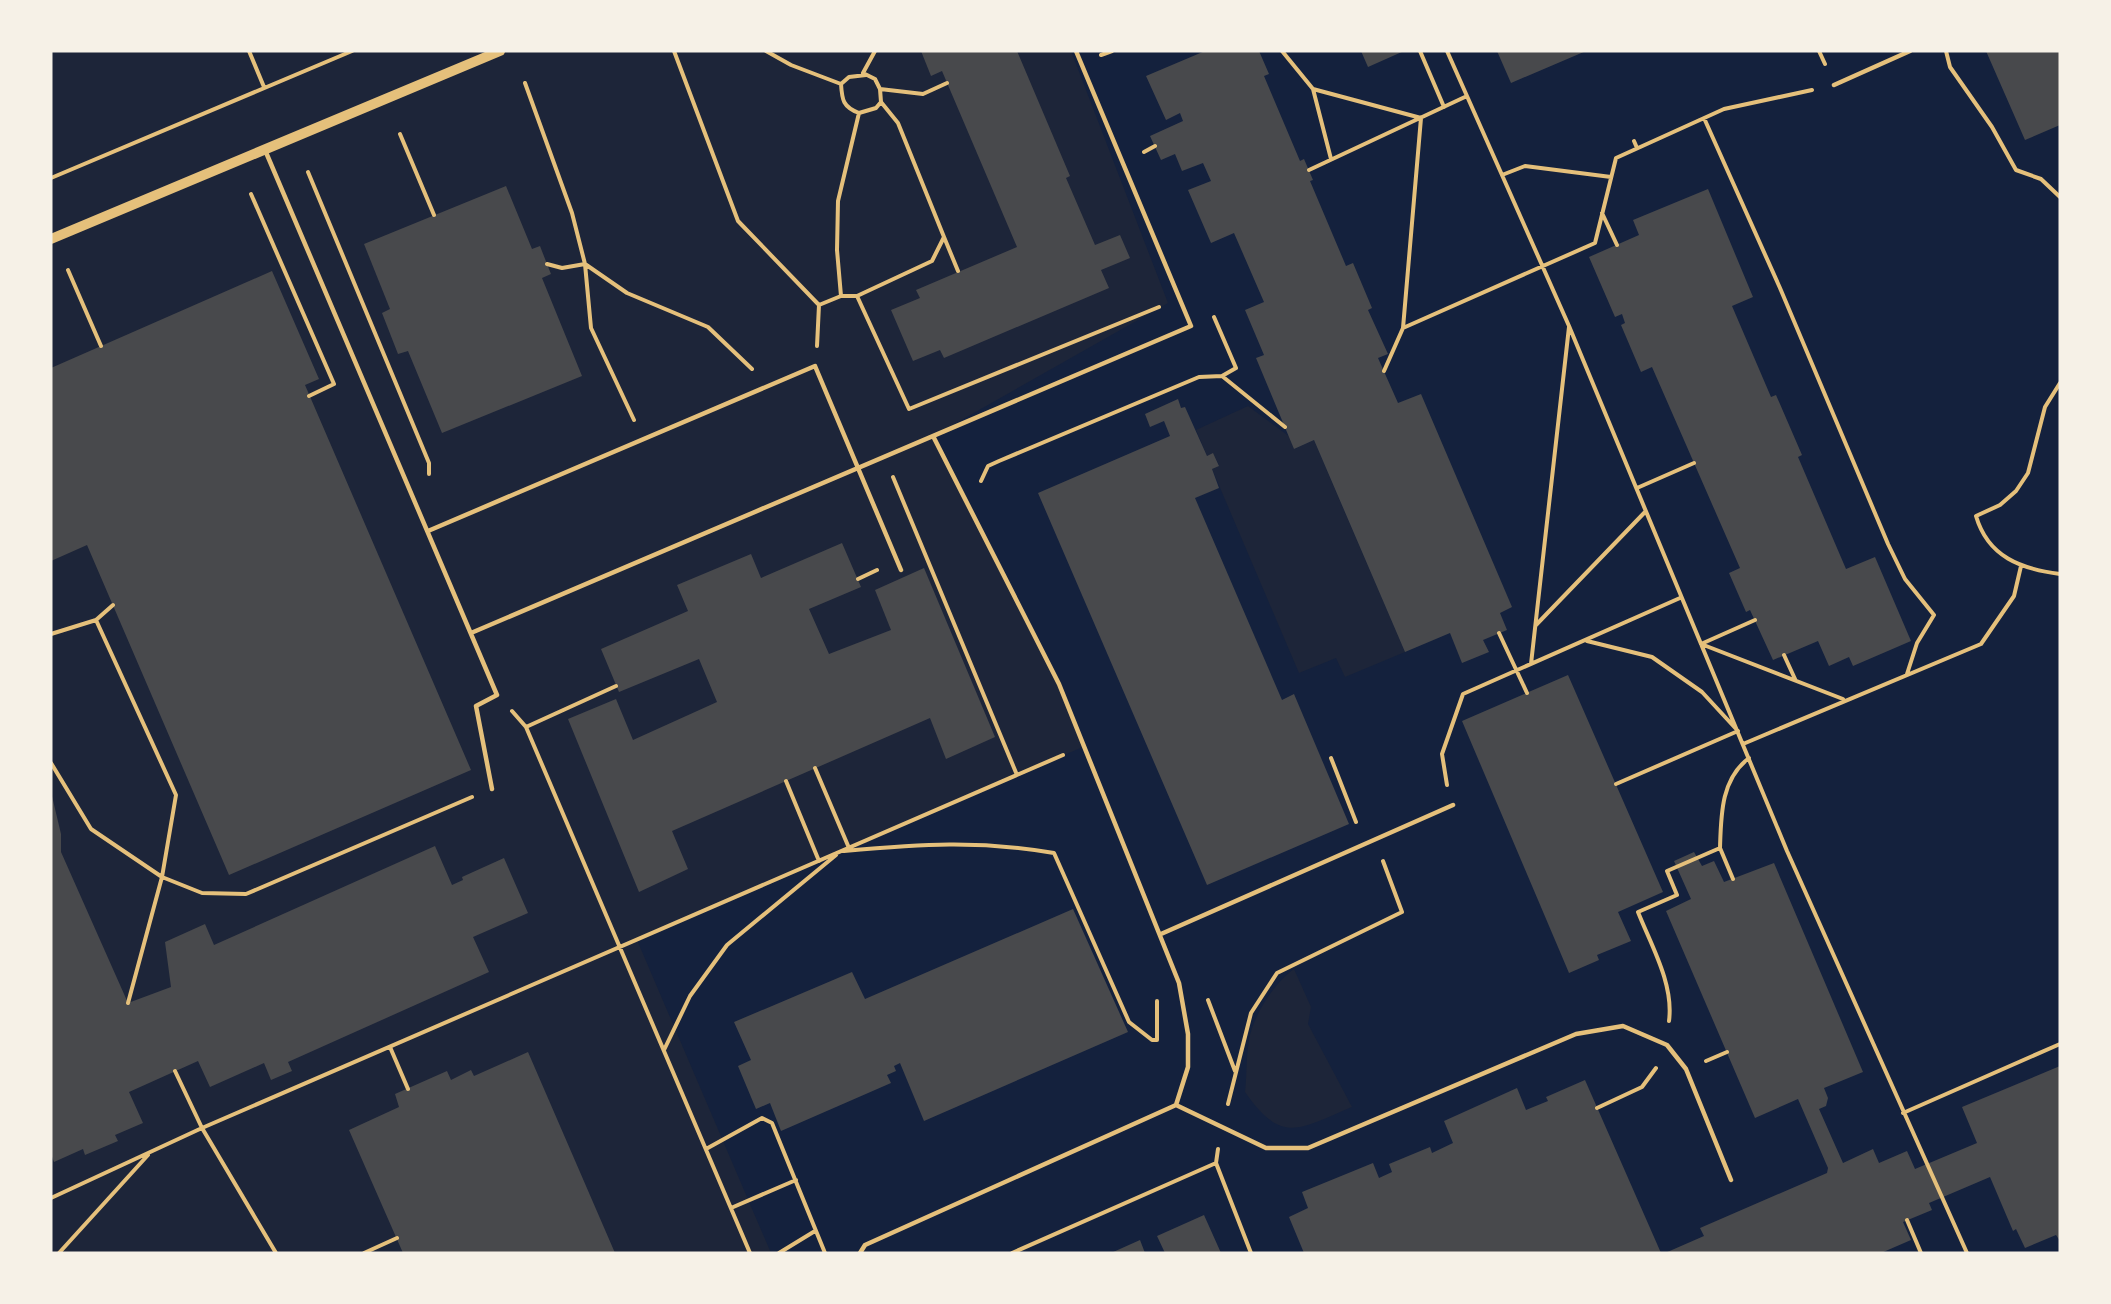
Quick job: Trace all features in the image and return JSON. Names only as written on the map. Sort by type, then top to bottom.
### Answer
[{"type":"street","points":[[51,239],[500,51]]},
{"type":"lane","points":[[471,633],[1191,326],[1076,51]]},
{"type":"lane","points":[[1834,85],[1910,51]]},
{"type":"lane","points":[[265,150],[497,695],[476,706],[492,789]]},
{"type":"lane","points":[[428,531],[815,366],[901,570]]},
{"type":"lane","points":[[860,1253],[865,1245],[1176,1105],[1188,1067],[1188,1034],[1179,983],[1161,934],[1059,684],[933,436]]},
{"type":"lane","points":[[1161,934],[1453,805]]},
{"type":"lane","points":[[1176,1105],[1222,1129],[1266,1148],[1308,1148],[1576,1034],[1623,1026],[1666,1045],[1686,1070],[1731,1180]]},
{"type":"path","points":[[249,51],[264,87]]},
{"type":"path","points":[[51,178],[352,51]]},
{"type":"path","points":[[675,51],[738,221],[819,305],[815,366]]},
{"type":"path","points":[[766,51],[791,65],[841,84]]},
{"type":"path","points":[[863,73],[875,51]]},
{"type":"path","points":[[1282,51],[1313,89],[1330,159]]},
{"type":"path","points":[[1420,51],[1444,107]]},
{"type":"path","points":[[1447,51],[1569,326],[1680,598],[1749,758],[1903,1113],[1967,1253]]},
{"type":"path","points":[[1946,51],[1950,67],[1992,127],[2016,170],[2041,179],[2060,197]]},
{"type":"path","points":[[841,84],[849,77],[863,73],[875,79],[880,89],[881,102],[898,123],[958,272]]},
{"type":"path","points":[[525,82],[572,213],[585,264],[591,328],[644,440]]},
{"type":"path","points":[[880,89],[923,94],[947,83]]},
{"type":"path","points":[[841,84],[842,100],[849,109],[859,113],[876,108],[881,102]]},
{"type":"path","points":[[1403,328],[1594,243],[1617,158],[1724,109],[1834,85]]},
{"type":"path","points":[[1313,89],[1421,117]]},
{"type":"path","points":[[1309,170],[1467,96]]},
{"type":"path","points":[[841,296],[837,250],[838,201],[859,113]]},
{"type":"path","points":[[1384,371],[1403,328],[1421,117]]},
{"type":"path","points":[[1704,118],[1888,544],[1905,579],[1934,615],[1917,643],[1907,674]]},
{"type":"path","points":[[400,134],[434,215]]},
{"type":"path","points":[[1634,141],[1637,148]]},
{"type":"path","points":[[1144,152],[1155,146]]},
{"type":"path","points":[[1503,175],[1525,166],[1611,177]]},
{"type":"path","points":[[308,172],[429,463],[429,486]]},
{"type":"path","points":[[251,194],[334,384],[309,396]]},
{"type":"path","points":[[1602,212],[1617,244]]},
{"type":"path","points":[[819,305],[841,296],[857,297],[932,261],[944,237]]},
{"type":"path","points":[[548,264],[562,268],[585,264],[627,293],[708,327],[770,386]]},
{"type":"path","points":[[68,270],[101,346]]},
{"type":"path","points":[[857,297],[909,409],[1168,303]]},
{"type":"path","points":[[1531,664],[1569,326]]},
{"type":"path","points":[[982,491],[981,481],[988,466],[1199,377],[1222,376],[1286,427]]},
{"type":"path","points":[[2060,383],[2045,407],[2028,473],[2016,491],[2000,505],[1976,516],[1989,544],[2001,555],[2022,566],[2060,574]]},
{"type":"path","points":[[884,457],[1017,775]]},
{"type":"path","points":[[1637,488],[1694,463]]},
{"type":"path","points":[[1536,625],[1645,512]]},
{"type":"path","points":[[1743,744],[1981,644],[2014,596],[2022,566]]},
{"type":"path","points":[[1453,805],[1442,754],[1463,694],[1680,598]]},
{"type":"path","points":[[51,634],[96,620],[113,605]]},
{"type":"path","points":[[96,620],[176,795],[162,878],[128,1003]]},
{"type":"path","points":[[1701,644],[1755,620]]},
{"type":"path","points":[[1499,633],[1527,693]]},
{"type":"path","points":[[1586,640],[1652,657],[1702,692],[1738,731]]},
{"type":"path","points":[[1701,644],[1844,700]]},
{"type":"path","points":[[1784,655],[1795,679]]},
{"type":"path","points":[[526,727],[616,686]]},
{"type":"path","points":[[497,695],[526,727],[750,1253]]},
{"type":"path","points":[[1616,784],[1738,731]]},
{"type":"path","points":[[51,1198],[202,1128],[1085,746]]},
{"type":"path","points":[[1331,758],[1358,827]]},
{"type":"path","points":[[1733,879],[1720,848],[1721,822],[1727,785],[1736,768],[1749,758]]},
{"type":"path","points":[[51,763],[92,829],[162,878],[202,893],[246,894],[492,789]]},
{"type":"path","points":[[815,768],[849,848]]},
{"type":"path","points":[[786,781],[819,861]]},
{"type":"path","points":[[1251,1253],[1216,1163],[1239,1051],[1251,1013],[1277,973],[1402,912],[1375,841]]},
{"type":"path","points":[[664,1050],[690,996],[727,945],[841,851],[941,843],[1002,844],[1054,853],[1129,1022],[1152,1040],[1157,1040],[1156,996]]},
{"type":"path","points":[[1598,1108],[1642,1088],[1654,1073],[1666,1045],[1671,1008],[1665,979],[1638,912],[1677,895],[1667,871],[1720,848]]},
{"type":"path","points":[[1903,1113],[2060,1044]]},
{"type":"path","points":[[390,1047],[408,1089]]},
{"type":"path","points":[[175,1071],[202,1128],[276,1253]]},
{"type":"path","points":[[706,1149],[762,1118],[772,1123],[825,1253]]},
{"type":"path","points":[[58,1253],[150,1152]]},
{"type":"path","points":[[1012,1253],[1216,1163]]},
{"type":"path","points":[[731,1208],[796,1180]]},
{"type":"path","points":[[1907,1220],[1921,1253]]},
{"type":"path","points":[[779,1253],[815,1231]]},
{"type":"path","points":[[364,1253],[397,1238]]},
{"type":"shaded area","points":[[51,51],[1071,51],[1168,303],[933,436],[1059,684],[1085,746],[637,940],[771,1253],[51,1253]]},
{"type":"shaded area","points":[[1248,406],[1290,437],[1294,449],[1314,440],[1405,652],[1345,677],[1336,658],[1299,673],[1212,469],[1219,465],[1213,454],[1207,456],[1196,430]]},
{"type":"shaded area","points":[[1294,969],[1311,1007],[1308,1024],[1352,1107],[1305,1126],[1292,1128],[1281,1126],[1270,1120],[1245,1092],[1251,1031],[1272,991]]},
{"type":"building","points":[[921,51],[1017,51],[1070,176],[1066,178],[1095,245],[1120,235],[1130,258],[1101,270],[1109,288],[944,358],[940,350],[913,361],[891,310],[920,298],[916,290],[1017,247],[942,71],[931,76]]},
{"type":"building","points":[[1205,51],[1259,51],[1269,74],[1264,76],[1300,161],[1304,159],[1313,180],[1310,181],[1346,266],[1353,263],[1372,308],[1368,310],[1388,354],[1378,358],[1398,403],[1421,394],[1512,607],[1500,613],[1507,630],[1483,640],[1489,652],[1462,663],[1450,633],[1405,652],[1314,440],[1294,449],[1256,358],[1264,355],[1245,310],[1264,302],[1234,233],[1211,243],[1188,190],[1211,181],[1203,163],[1182,171],[1175,154],[1161,160],[1150,136],[1183,121],[1180,113],[1166,120],[1146,76]]},
{"type":"building","points":[[1361,51],[1404,51],[1368,67]]},
{"type":"building","points":[[1497,51],[1586,51],[1511,83]]},
{"type":"building","points":[[1986,51],[2060,51],[2060,125],[2025,140]]},
{"type":"building","points":[[506,186],[532,249],[540,246],[551,274],[542,278],[582,376],[442,433],[408,351],[398,354],[382,313],[390,309],[364,244]]},
{"type":"building","points":[[1708,189],[1753,297],[1732,306],[1771,397],[1776,395],[1802,455],[1798,457],[1846,569],[1875,557],[1911,641],[1853,666],[1849,657],[1829,666],[1818,641],[1773,660],[1750,610],[1746,612],[1729,573],[1740,568],[1652,367],[1641,372],[1621,325],[1625,323],[1622,314],[1615,317],[1589,257],[1639,235],[1633,220]]},
{"type":"building","points":[[272,271],[319,379],[305,385],[471,770],[229,875],[87,545],[51,561],[51,368]]},
{"type":"building","points":[[1178,399],[1181,408],[1185,407],[1207,456],[1213,453],[1219,466],[1212,469],[1219,488],[1195,498],[1282,700],[1294,694],[1349,824],[1207,885],[1038,493],[1170,436],[1164,421],[1150,427],[1145,414]]},
{"type":"building","points":[[842,543],[861,587],[809,609],[829,654],[891,630],[875,590],[924,568],[995,737],[946,759],[930,718],[672,831],[688,869],[639,892],[568,719],[616,699],[633,740],[717,702],[699,659],[619,692],[601,649],[688,611],[677,585],[751,554],[761,578]]},
{"type":"building","points":[[1568,675],[1663,892],[1618,912],[1631,941],[1597,955],[1599,960],[1569,973],[1462,721]]},
{"type":"building","points":[[51,792],[61,834],[61,852],[128,1003],[171,987],[165,942],[205,924],[214,945],[435,846],[452,885],[463,880],[462,877],[504,858],[528,913],[473,937],[489,972],[288,1062],[292,1071],[271,1080],[264,1063],[210,1087],[198,1061],[129,1092],[143,1123],[115,1135],[118,1141],[85,1155],[83,1149],[54,1162],[51,1154]]},
{"type":"building","points":[[1694,852],[1702,866],[1714,861],[1724,882],[1774,863],[1863,1072],[1824,1088],[1828,1098],[1826,1106],[1819,1109],[1843,1163],[1873,1149],[1879,1163],[1907,1151],[1915,1169],[1977,1143],[1962,1107],[2060,1066],[2060,1241],[2056,1235],[2025,1248],[2016,1229],[2013,1231],[1990,1177],[1929,1203],[1932,1210],[1903,1222],[1911,1240],[1881,1253],[1665,1253],[1704,1236],[1700,1228],[1827,1173],[1828,1168],[1798,1099],[1755,1118],[1666,911],[1691,899],[1674,861]]},
{"type":"building","points":[[1073,909],[1128,1032],[924,1121],[900,1063],[894,1066],[896,1071],[887,1075],[891,1083],[781,1131],[770,1103],[756,1109],[738,1066],[751,1060],[734,1022],[852,972],[865,999]]},
{"type":"building","points":[[528,1052],[615,1253],[403,1253],[349,1130],[399,1107],[395,1094],[447,1071],[451,1080],[471,1070],[474,1076]]},
{"type":"building","points":[[1585,1080],[1661,1253],[1304,1253],[1289,1217],[1308,1208],[1302,1192],[1373,1163],[1379,1178],[1392,1172],[1389,1164],[1430,1147],[1432,1153],[1453,1143],[1444,1121],[1517,1088],[1526,1110],[1548,1101],[1546,1097]]},
{"type":"building","points":[[1204,1215],[1221,1253],[1165,1253],[1157,1236]]},
{"type":"building","points":[[1140,1240],[1145,1253],[1111,1253]]}]
